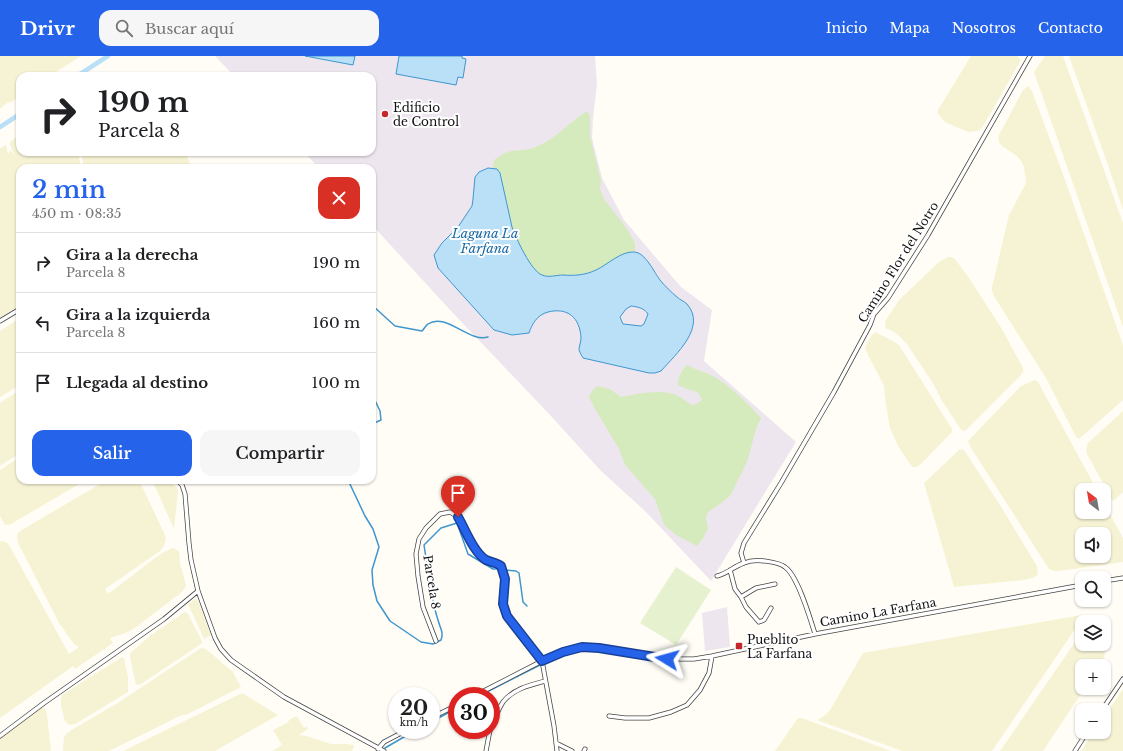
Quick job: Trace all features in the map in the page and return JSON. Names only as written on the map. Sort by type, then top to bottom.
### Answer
[{"type":"street","name":"Camino Flor del Notro","points":[[744,562],[742,552],[744,543],[834,392],[870,325],[874,314],[888,298],[928,235],[1030,56]]},
{"type":"street","points":[[0,321],[16,311]]},
{"type":"street","points":[[181,484],[185,494],[191,560],[198,591],[215,638],[221,649],[231,660],[284,697],[384,751]]},
{"type":"street","name":"Parcela 8","points":[[436,641],[423,607],[416,554],[419,539],[426,528],[440,514],[450,512],[458,517],[477,551],[486,560],[497,563],[501,566],[505,579],[503,604],[507,616],[542,661]]},
{"type":"street","points":[[717,576],[723,575],[744,562],[762,561],[781,564],[787,568],[794,577],[815,634]]},
{"type":"street","points":[[730,570],[735,589],[746,607],[758,622],[764,620],[771,608]]},
{"type":"street","points":[[1111,580],[1123,578]]},
{"type":"street","points":[[741,597],[756,588],[775,584]]},
{"type":"street","name":"Camino La Farfana","points":[[491,687],[542,661],[563,652],[582,647],[599,648],[676,660],[694,659],[815,634],[1075,586]]},
{"type":"street","points":[[0,736],[44,703],[164,619],[198,591]]},
{"type":"street","points":[[609,716],[648,718],[671,712],[687,705],[700,690],[706,679],[712,656]]},
{"type":"street","points":[[542,661],[557,751]]},
{"type":"street","points":[[1107,703],[1123,679]]},
{"type":"street","points":[[500,709],[503,702],[513,692],[545,681]]},
{"type":"street","points":[[378,749],[384,742],[390,739]]},
{"type":"street","points":[[486,751],[489,739]]},
{"type":"street","points":[[1075,751],[1083,739]]},
{"type":"street","points":[[556,743],[572,751]]},
{"type":"shaded area","points":[[0,56],[81,56],[56,72],[16,72],[16,99],[10,103],[8,102],[0,109]]},
{"type":"shaded area","points":[[215,56],[595,56],[597,84],[592,138],[602,178],[624,220],[681,287],[712,310],[704,361],[796,442],[711,581],[645,511],[601,471],[376,229],[376,164],[315,164],[308,156],[376,156],[376,72],[230,72]]},
{"type":"shaded area","points":[[971,56],[1017,56],[1021,60],[982,128],[978,131],[968,132],[945,122],[938,114],[938,110]]},
{"type":"shaded area","points":[[1045,56],[1063,56],[1123,223],[1123,327],[1034,72]]},
{"type":"shaded area","points":[[1069,56],[1123,56],[1123,210],[1109,168]]},
{"type":"shaded area","points":[[1028,86],[1032,91],[1064,177],[1123,345],[1123,400],[1079,439],[1076,437],[1046,378],[992,291],[1009,215],[1026,182],[1024,167],[1021,161],[1017,156],[1002,146],[998,137],[1023,90]]},
{"type":"shaded area","points":[[16,137],[16,156],[79,156],[80,164],[16,164],[16,308],[0,318],[0,148],[6,145],[8,155],[10,150],[15,156],[10,142]]},
{"type":"shaded area","points":[[82,156],[187,156],[190,164],[83,164]]},
{"type":"shaded area","points":[[948,257],[955,259],[969,278],[1002,329],[1023,368],[1023,372],[1020,376],[965,431],[962,431],[942,401],[934,385],[907,344],[896,333],[885,326],[886,320],[899,300],[939,262]]},
{"type":"shaded area","points":[[16,321],[16,387],[0,397],[0,331]]},
{"type":"shaded area","points":[[875,332],[899,345],[952,429],[952,432],[921,464],[916,467],[913,467],[910,464],[898,446],[890,428],[884,386],[865,349],[868,341]]},
{"type":"shaded area","points":[[1035,380],[1038,382],[1093,483],[1075,483],[1075,519],[1111,519],[1111,516],[1123,538],[1123,562],[1059,571],[1049,569],[971,448],[968,441],[1020,387]]},
{"type":"shaded area","points":[[16,393],[16,456],[0,466],[0,403]]},
{"type":"shaded area","points":[[1123,411],[1123,492],[1113,501],[1111,497],[1111,483],[1103,483],[1087,454],[1086,449],[1088,443]]},
{"type":"shaded area","points":[[960,449],[964,450],[1037,566],[1038,574],[1035,577],[1024,580],[954,587],[924,483]]},
{"type":"shaded area","points":[[16,460],[16,484],[79,484],[11,524],[5,525],[0,516],[0,470]]},
{"type":"shaded area","points":[[100,484],[141,484],[165,535],[166,539],[164,546],[160,551],[105,589],[108,594],[155,558],[173,548],[179,551],[180,563],[186,585],[182,592],[132,630],[110,638],[113,643],[75,669],[73,666],[0,718],[0,541],[6,542],[9,545],[69,654],[79,647],[74,644],[59,623],[18,543],[17,536],[20,531]]},
{"type":"shaded area","points":[[154,484],[173,484],[177,488],[178,492],[174,529]]},
{"type":"shaded area","points":[[197,599],[200,605],[211,635],[204,639],[188,604]]},
{"type":"shaded area","points":[[727,607],[730,647],[705,651],[702,613]]},
{"type":"shaded area","points":[[185,612],[188,614],[200,637],[202,642],[201,644],[141,684],[136,685],[130,653],[150,636]]},
{"type":"shaded area","points":[[1075,616],[1075,629],[992,751],[902,751],[817,720],[830,710],[863,653]]},
{"type":"shaded area","points":[[1075,642],[1075,651],[1105,651],[1103,659],[1075,659],[1075,695],[1080,695],[1043,751],[1000,751]]},
{"type":"shaded area","points":[[201,648],[206,649],[233,672],[241,687],[109,751],[63,751],[64,737],[66,734],[116,704]]},
{"type":"shaded area","points":[[122,657],[124,658],[128,677],[128,692],[77,723],[71,725],[68,724],[65,721],[61,706],[62,695]]},
{"type":"shaded area","points":[[1123,689],[1123,751],[1081,751],[1089,739],[1111,739],[1111,707]]},
{"type":"shaded area","points":[[242,693],[278,715],[215,751],[123,751]]},
{"type":"shaded area","points":[[41,708],[45,708],[47,715],[51,751],[0,751],[0,738]]},
{"type":"shaded area","points":[[297,716],[304,728],[307,726],[308,729],[299,735],[307,736],[331,744],[353,745],[352,751],[272,751],[282,745],[273,730]]},
{"type":"shaded area","points":[[798,718],[802,718],[891,751],[775,751]]},
{"type":"green space","points":[[587,111],[590,116],[590,136],[601,181],[600,189],[604,199],[629,232],[635,243],[635,251],[620,256],[597,270],[589,273],[546,276],[538,273],[534,268],[524,254],[517,239],[512,227],[500,173],[497,169],[493,168],[494,160],[506,153],[526,150],[543,144]]},
{"type":"green space","points":[[687,365],[713,376],[732,389],[761,418],[756,429],[748,459],[730,496],[708,512],[706,518],[708,529],[697,546],[676,535],[664,525],[655,499],[625,465],[619,449],[589,397],[597,386],[610,389],[621,397],[647,392],[661,392],[674,394],[692,405],[696,404],[702,400],[698,393],[678,385],[680,374]]},
{"type":"green space","points":[[676,567],[711,590],[676,645],[640,623]]},
{"type":"water","points":[[305,56],[355,56],[353,65]]},
{"type":"water","points":[[399,56],[462,56],[462,58],[466,59],[463,78],[458,77],[456,85],[396,74]]},
{"type":"water","name":"Laguna La Farfana","points":[[488,168],[497,169],[500,173],[514,232],[529,261],[542,275],[576,275],[592,272],[619,256],[629,252],[634,252],[642,255],[670,291],[687,304],[692,313],[692,331],[681,348],[661,371],[649,373],[583,358],[579,350],[581,338],[578,325],[572,316],[561,311],[548,312],[541,315],[533,323],[529,333],[512,335],[494,330],[438,268],[434,255],[442,243],[458,227],[472,206],[475,177],[479,172]],"holes":[[[631,306],[643,309],[648,314],[644,324],[641,326],[623,324],[620,317],[626,309]]]},
{"type":"waterway","points":[[83,72],[108,56]]},
{"type":"waterway","points":[[0,127],[16,117]]},
{"type":"waterway","points":[[376,309],[395,326],[422,331],[426,325],[435,321],[450,324],[473,336],[481,338],[488,337]]},
{"type":"waterway","points":[[376,402],[380,411],[381,420],[376,422]]},
{"type":"waterway","points":[[350,484],[373,529],[379,547],[372,570],[373,585],[377,601],[390,621],[421,642],[433,644],[441,640],[442,637],[431,592],[424,545],[441,528],[457,523],[468,554],[493,569],[499,569]]},
{"type":"waterway","points":[[506,570],[516,571],[519,573],[523,602],[527,606]]},
{"type":"waterway","points":[[497,687],[540,665]]},
{"type":"waterway","points":[[440,717],[448,713]]},
{"type":"waterway","points":[[385,748],[400,739]]},
{"type":"place","name":"Edificio de Control","points":[[385,114]]},
{"type":"place","name":"Pueblito La Farfana","points":[[739,646]]},
{"type":"route","points":[[458,517],[477,551],[486,560],[497,563],[501,566],[505,579],[503,604],[507,616],[542,661],[563,652],[582,647],[599,648],[667,659]]}]
